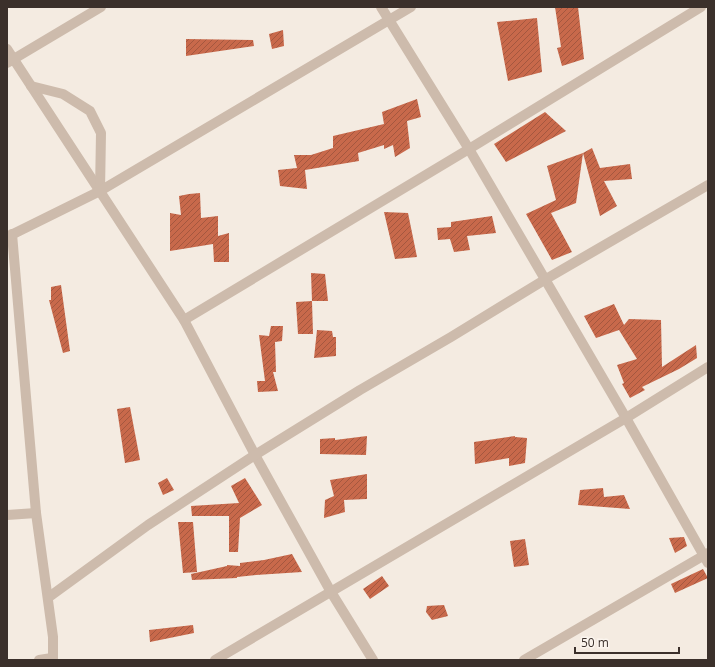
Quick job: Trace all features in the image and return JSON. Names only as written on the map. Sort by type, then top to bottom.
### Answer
[{"type":"street","points":[[10,61],[100,7]]},
{"type":"street","points":[[381,7],[469,149],[546,279],[706,557],[524,660]]},
{"type":"street","points":[[40,660],[52,659],[53,637],[49,597],[36,513],[9,235],[100,191],[410,7]]},
{"type":"street","points":[[184,320],[469,149],[701,7]]},
{"type":"street","points":[[7,49],[10,61],[31,86],[184,320],[255,455],[331,592],[373,660]]},
{"type":"street","points":[[31,86],[63,94],[90,112],[101,133],[100,191]]},
{"type":"street","points":[[49,597],[148,524],[255,455],[360,390],[546,279],[708,185]]},
{"type":"street","points":[[215,660],[626,418],[708,367]]},
{"type":"street","points":[[7,515],[36,513]]},
{"type":"building","points":[[555,7],[578,7],[584,59],[562,66],[557,48],[561,47]]},
{"type":"building","points":[[537,18],[542,72],[508,81],[497,22]]},
{"type":"building","points":[[283,30],[284,46],[272,49],[269,34]]},
{"type":"building","points":[[186,39],[253,40],[254,46],[186,56]]},
{"type":"building","points":[[417,99],[421,117],[407,121],[410,148],[395,157],[393,145],[384,149],[384,145],[358,153],[359,161],[305,170],[307,189],[280,186],[278,170],[297,168],[294,155],[311,155],[333,148],[333,136],[384,124],[382,112]]},
{"type":"building","points":[[545,112],[566,131],[506,162],[494,144]]},
{"type":"building","points":[[592,148],[600,168],[630,164],[632,179],[604,181],[617,206],[600,216],[583,153]]},
{"type":"building","points":[[583,153],[576,203],[551,213],[572,252],[552,260],[526,214],[556,200],[547,166]]},
{"type":"building","points":[[200,193],[201,218],[218,216],[218,236],[229,233],[229,262],[214,262],[213,244],[170,251],[170,213],[181,215],[179,196]]},
{"type":"building","points":[[384,212],[408,213],[417,257],[395,259]]},
{"type":"building","points":[[492,216],[496,233],[467,236],[470,250],[454,252],[450,239],[438,240],[437,228],[451,227],[451,222]]},
{"type":"building","points":[[311,273],[325,274],[328,301],[312,301]]},
{"type":"building","points":[[61,285],[70,351],[63,353],[49,300],[51,300],[51,287]]},
{"type":"building","points":[[312,301],[313,334],[298,334],[296,302]]},
{"type":"building","points":[[614,304],[624,325],[629,319],[661,320],[662,367],[696,345],[697,358],[679,369],[642,387],[645,390],[630,398],[622,384],[624,383],[617,365],[637,359],[619,330],[596,338],[584,316]]},
{"type":"building","points":[[271,326],[283,326],[282,341],[275,342],[276,372],[273,372],[278,391],[258,392],[257,381],[265,381],[259,335],[269,336]]},
{"type":"building","points":[[317,330],[332,331],[333,337],[336,337],[336,356],[314,358]]},
{"type":"building","points":[[130,407],[140,460],[125,463],[117,409]]},
{"type":"building","points":[[367,436],[366,455],[320,454],[320,439],[335,438],[335,440]]},
{"type":"building","points":[[515,436],[527,438],[525,463],[509,466],[509,458],[475,464],[474,442]]},
{"type":"building","points":[[367,474],[367,499],[344,500],[345,512],[324,518],[325,500],[334,496],[330,480]]},
{"type":"building","points":[[167,478],[174,490],[163,495],[158,483]]},
{"type":"building","points":[[245,478],[262,505],[240,518],[238,552],[229,552],[229,516],[192,516],[191,506],[239,503],[231,486]]},
{"type":"building","points":[[603,488],[604,497],[624,495],[630,509],[578,505],[580,490]]},
{"type":"building","points":[[178,522],[193,522],[197,572],[183,573]]},
{"type":"building","points":[[684,537],[687,546],[675,553],[669,538]]},
{"type":"building","points":[[525,539],[529,565],[514,567],[510,541]]},
{"type":"building","points":[[292,554],[302,572],[256,575],[237,578],[192,580],[191,574],[227,565],[240,566],[240,563]]},
{"type":"building","points":[[703,569],[708,578],[675,593],[671,584]]},
{"type":"building","points":[[382,576],[389,586],[370,599],[363,589]]},
{"type":"building","points":[[444,605],[448,616],[432,620],[426,612],[427,606]]},
{"type":"building","points":[[193,625],[194,633],[150,642],[149,630]]}]
